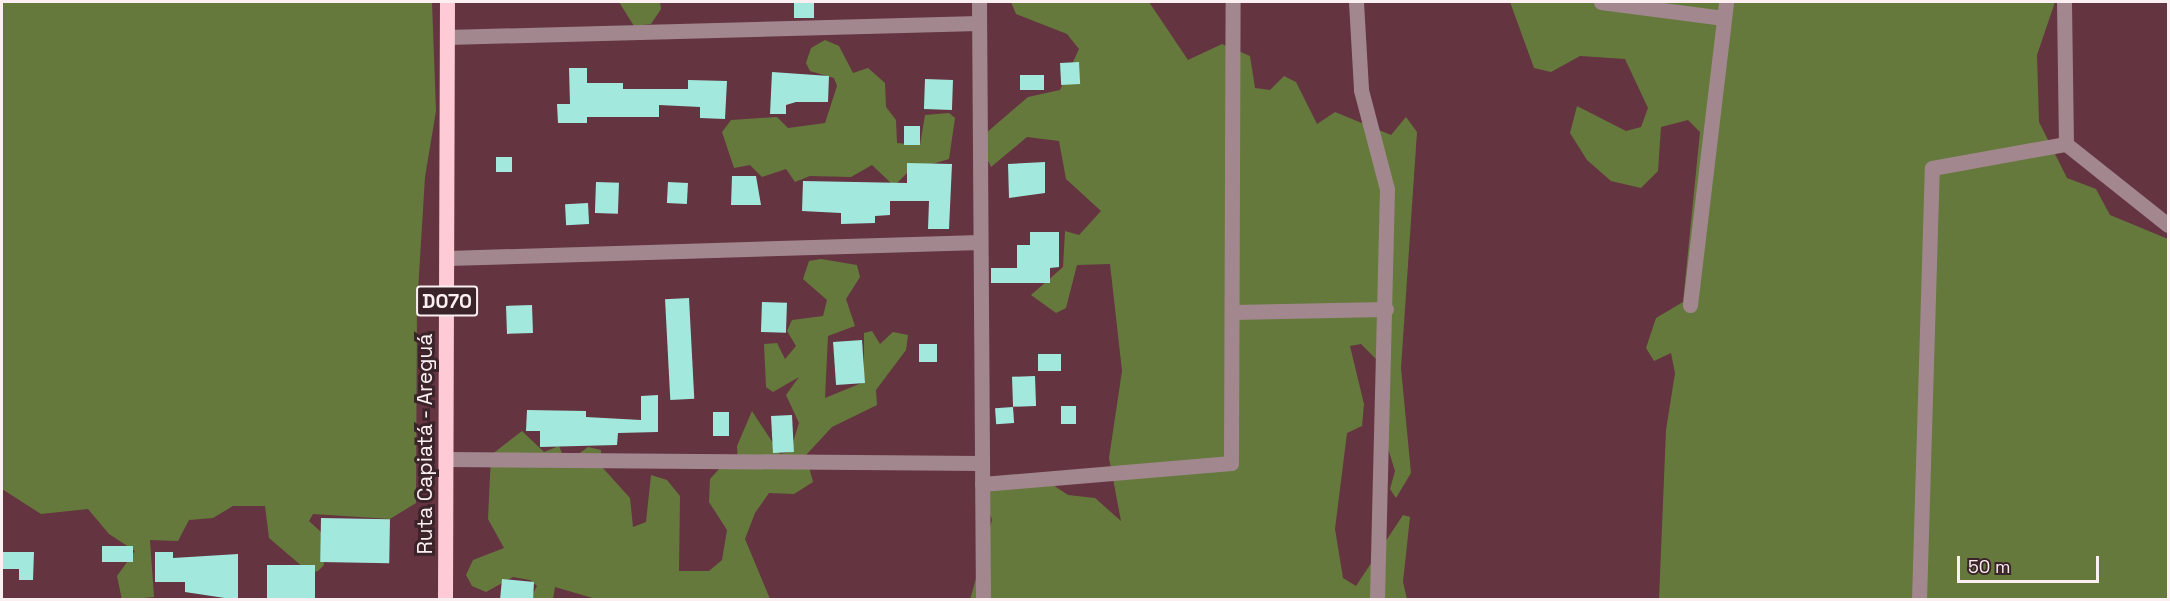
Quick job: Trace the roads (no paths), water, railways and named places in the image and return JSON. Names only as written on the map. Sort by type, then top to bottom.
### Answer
[{"type":"main road","name":"Ruta Capiatá - Areguá","points":[[445,600],[447,2]]},
{"type":"street","points":[[979,2],[982,600]]},
{"type":"street","points":[[982,484],[1231,463],[1233,2]]},
{"type":"street","points":[[1356,2],[1361,90],[1387,189],[1386,309],[1377,600]]},
{"type":"street","points":[[1601,2],[1724,18]]},
{"type":"street","points":[[1690,305],[1726,2]]},
{"type":"street","points":[[2064,2],[2066,144]]},
{"type":"street","points":[[447,37],[979,23]]},
{"type":"street","points":[[1919,600],[1932,168],[2066,144],[2169,225]]},
{"type":"street","points":[[447,258],[980,242]]},
{"type":"street","points":[[1232,312],[1386,309]]},
{"type":"street","points":[[447,459],[982,463]]}]
